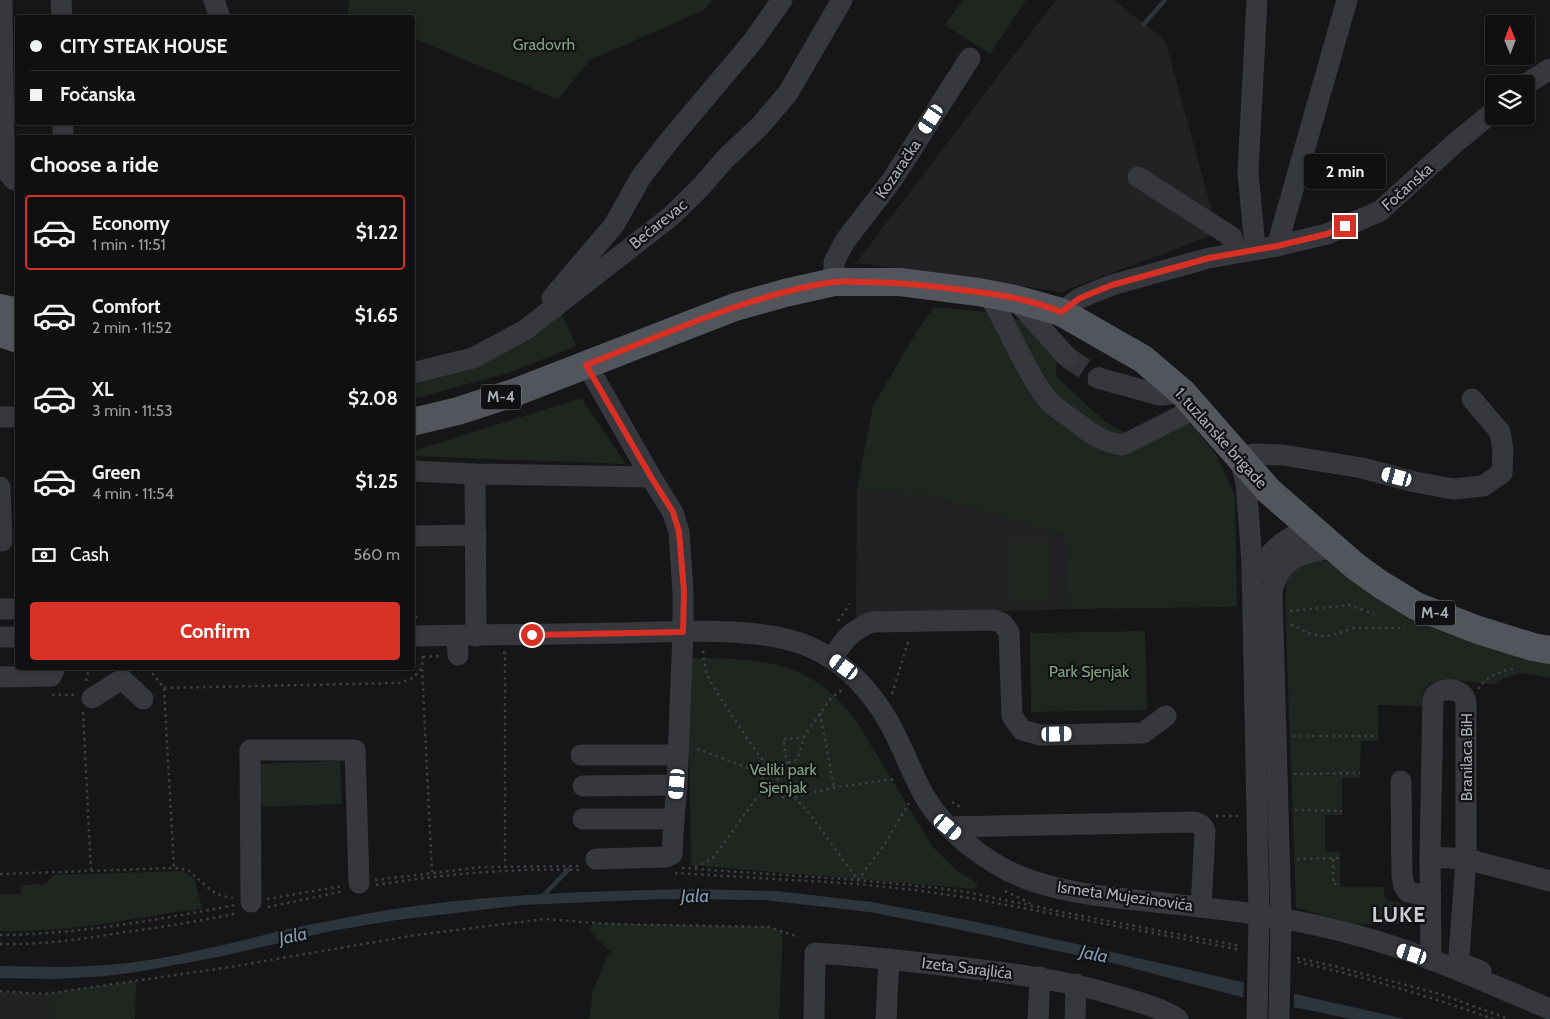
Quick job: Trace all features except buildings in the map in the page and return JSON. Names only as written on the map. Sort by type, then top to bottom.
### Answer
[{"type":"main road","name":"1. tuzlanske brigade","points":[[415,421],[458,411],[516,392],[736,307],[834,282],[900,282],[1015,299],[1061,312],[1142,359],[1189,400],[1269,491],[1310,528],[1380,584],[1416,606],[1478,630],[1533,647],[1550,650]]},
{"type":"main road","points":[[0,308],[15,311]]},
{"type":"main road","points":[[0,333],[15,338]]},
{"type":"street","points":[[2,0],[4,162],[10,180]]},
{"type":"street","points":[[61,0],[62,15]]},
{"type":"street","points":[[214,0],[219,15]]},
{"type":"street","points":[[525,330],[614,225],[641,177],[754,41],[782,0]]},
{"type":"street","name":"Bećarevac","points":[[415,372],[473,358],[525,330],[670,216],[760,126],[788,93],[842,0]]},
{"type":"street","points":[[1256,248],[1248,172],[1251,85],[1257,0]]},
{"type":"street","points":[[1277,246],[1347,0]]},
{"type":"street","name":"Kozaračka","points":[[834,282],[834,262],[845,241],[892,180],[970,58]]},
{"type":"street","points":[[1535,78],[1550,69]]},
{"type":"street","name":"Fočanska","points":[[1061,312],[1080,298],[1112,285],[1234,252],[1277,246],[1327,234],[1380,211],[1485,118]]},
{"type":"street","points":[[1138,177],[1232,236],[1234,252]]},
{"type":"street","points":[[987,294],[1047,399],[1090,434],[1111,444],[1124,445],[1189,400]]},
{"type":"street","points":[[1015,299],[1067,357]]},
{"type":"street","points":[[586,365],[673,512],[679,532],[684,591],[684,751],[677,784],[672,854],[666,857],[590,865]]},
{"type":"street","points":[[1098,378],[1160,395],[1189,400]]},
{"type":"street","points":[[1257,1019],[1259,915],[1252,580],[1246,482],[1240,459],[1254,454],[1283,455],[1362,468],[1415,482],[1453,489],[1483,486],[1502,473],[1503,450],[1500,432],[1472,398]]},
{"type":"street","points":[[0,417],[15,417]]},
{"type":"street","points":[[415,471],[651,477]]},
{"type":"street","points":[[464,642],[476,534],[475,474]]},
{"type":"street","points":[[0,487],[2,541],[0,541]]},
{"type":"street","points":[[1252,580],[1265,558],[1275,549],[1290,537],[1310,528]]},
{"type":"street","points":[[415,536],[476,534]]},
{"type":"street","points":[[1279,1019],[1281,918],[1272,592],[1274,580],[1278,573],[1284,565],[1294,558],[1304,553],[1335,548]]},
{"type":"street","points":[[0,609],[15,609]]},
{"type":"street","points":[[832,659],[858,627],[872,622],[993,620],[1002,623],[1009,632],[1012,716],[1022,730],[1040,734],[1143,733],[1166,716]]},
{"type":"street","name":"Ismeta Mujezinovića","points":[[415,636],[464,642],[683,632],[768,635],[810,647],[844,667],[862,686],[882,711],[901,744],[924,795],[937,816],[990,862],[1026,879],[1072,892],[1281,918]]},
{"type":"street","points":[[0,637],[15,637]]},
{"type":"street","points":[[0,677],[51,676],[53,670]]},
{"type":"street","points":[[87,701],[122,673],[143,699]]},
{"type":"street","name":"Branilaca BiH","points":[[1430,857],[1433,699],[1437,692],[1454,690],[1462,692],[1466,703],[1466,859]]},
{"type":"street","points":[[251,908],[250,750],[356,750],[358,886]]},
{"type":"street","points":[[581,754],[684,751]]},
{"type":"street","points":[[1401,781],[1402,876],[1404,886],[1408,892],[1430,897]]},
{"type":"street","points":[[583,786],[677,784]]},
{"type":"street","points":[[583,819],[674,819]]},
{"type":"street","points":[[948,827],[1194,822],[1200,824],[1205,832],[1201,907]]},
{"type":"street","points":[[1431,960],[1430,857],[1466,859],[1550,881]]},
{"type":"street","points":[[1466,859],[1460,963],[1520,985],[1550,992]]},
{"type":"street","points":[[1281,918],[1356,935],[1431,960],[1550,1009]]},
{"type":"street","name":"Izeta Sarajlića","points":[[814,1019],[815,953],[889,959],[1040,977],[1076,984],[1142,1003],[1178,1019]]},
{"type":"street","points":[[886,1019],[889,959]]},
{"type":"street","points":[[1038,1019],[1040,977]]},
{"type":"street","points":[[1075,1019],[1076,984]]},
{"type":"path","points":[[1283,612],[1349,605],[1374,614]]},
{"type":"path","points":[[1290,624],[1307,633],[1321,636],[1328,636],[1356,628],[1405,628]]},
{"type":"path","points":[[703,651],[706,673],[752,746],[809,814],[858,880]]},
{"type":"path","points":[[505,653],[505,867],[590,865]]},
{"type":"path","points":[[423,657],[432,872]]},
{"type":"path","points":[[164,688],[400,684],[413,678],[422,668]]},
{"type":"path","points":[[1476,693],[1492,675],[1504,670],[1517,668]]},
{"type":"path","points":[[150,670],[164,688],[174,868]]},
{"type":"path","points":[[684,751],[759,772],[787,764],[797,760],[804,738],[820,713],[831,698],[843,689]]},
{"type":"path","points":[[87,701],[91,871]]},
{"type":"path","points":[[820,713],[834,787]]},
{"type":"path","points":[[1286,736],[1378,736]]},
{"type":"path","points":[[787,764],[783,739],[804,738]]},
{"type":"path","points":[[759,772],[766,785],[782,797],[788,799],[834,787],[896,779]]},
{"type":"path","points":[[1287,774],[1360,773]]},
{"type":"path","points":[[694,868],[714,858],[766,785]]},
{"type":"path","points":[[858,880],[884,845],[910,802]]},
{"type":"path","points":[[1288,810],[1342,810]]},
{"type":"path","points":[[1333,858],[1333,884],[1340,884]]},
{"type":"path","points":[[1289,859],[1340,858]]},
{"type":"path","points":[[0,944],[23,945],[77,939],[197,921],[358,886],[432,876],[482,871],[590,865]]},
{"type":"path","points":[[0,874],[174,868],[188,870],[212,890],[251,908]]},
{"type":"path","points":[[674,868],[858,880],[971,893],[1259,954]]},
{"type":"path","points":[[674,873],[828,882],[914,890],[970,898],[1259,954]]},
{"type":"path","points":[[998,887],[1038,907]]},
{"type":"path","points":[[0,991],[45,994],[224,968],[416,935],[545,919],[610,924],[770,927],[800,937]]},
{"type":"path","points":[[1281,959],[1335,970],[1440,1000],[1493,1019]]},
{"type":"path","points":[[1281,959],[1334,966],[1440,994],[1509,1019]]},
{"type":"shaded area","points":[[1056,0],[1113,0],[1165,40],[1218,233],[1061,292],[975,278],[856,263]]},
{"type":"shaded area","points":[[857,489],[928,496],[1066,536],[1067,609],[856,617]]},
{"type":"shaded area","points":[[0,992],[45,994],[53,1017],[49,1019],[0,1019]]},
{"type":"green space","name":"Gradovrh","points":[[349,0],[712,0],[704,10],[590,60],[558,99],[415,39],[415,15],[347,14]]},
{"type":"green space","points":[[963,0],[1026,0],[990,54],[945,25]]},
{"type":"green space","points":[[934,307],[997,313],[1022,321],[1058,342],[1056,376],[1102,419],[1136,440],[1186,417],[1217,456],[1235,496],[1237,607],[1067,609],[1066,536],[928,496],[857,489],[873,406],[917,331]]},
{"type":"green space","points":[[561,312],[576,346],[508,373],[415,398],[415,378]]},
{"type":"green space","points":[[581,398],[626,464],[415,456],[415,450]]},
{"type":"green space","points":[[1009,542],[1050,542],[1050,599],[1009,599]]},
{"type":"green space","points":[[1317,559],[1330,562],[1550,659],[1550,678],[1522,673],[1493,684],[1448,680],[1436,681],[1425,687],[1422,696],[1423,706],[1378,705],[1378,741],[1361,741],[1360,778],[1342,778],[1342,815],[1325,815],[1325,852],[1340,852],[1340,887],[1383,887],[1386,900],[1408,906],[1418,914],[1415,921],[1410,924],[1355,924],[1296,908],[1285,600],[1286,579],[1296,569]]},
{"type":"green space","name":"Park Sjenjak","points":[[1145,631],[1147,710],[1031,712],[1030,633]]},
{"type":"green space","name":"Veliki park Sjenjak","points":[[685,658],[736,659],[760,662],[782,667],[803,675],[823,686],[841,703],[858,724],[933,847],[957,871],[977,883],[977,886],[974,889],[691,865]]},
{"type":"green space","points":[[340,761],[342,804],[256,807],[255,764]]},
{"type":"green space","points":[[183,871],[195,880],[202,909],[77,927],[0,931],[0,894],[21,894],[21,885],[45,884],[54,875]]},
{"type":"green space","points":[[593,923],[769,927],[783,932],[779,1019],[589,1019],[593,990],[610,951],[589,931]]},
{"type":"green space","points":[[136,981],[135,1019],[49,1019],[53,1016],[45,994]]},
{"type":"water","name":"Jala","points":[[693,889],[776,891],[872,902],[1059,940],[1405,1019],[1350,1019],[1264,1003],[1113,963],[952,928],[869,912],[764,900],[662,899],[522,905],[397,920],[331,931],[218,957],[137,972],[56,979],[0,978],[0,966],[48,967],[128,963],[188,953],[313,924],[388,910],[464,900],[540,894]]},
{"type":"pier","points":[[1244,980],[1294,991],[1294,1010],[1263,1006],[1243,1000]]},
{"type":"waterway","points":[[1144,24],[1165,0]]},
{"type":"waterway","points":[[541,898],[568,870]]},
{"type":"tunnel","points":[[1067,357],[1098,378]]},
{"type":"district","name":"LUKE","points":[[1399,914]]},
{"type":"route","points":[[532,635],[683,632],[684,591],[679,532],[673,512],[586,365],[736,307],[834,282],[900,282],[978,292],[1015,299],[1061,312],[1080,298],[1112,285],[1234,252],[1277,246],[1327,234],[1345,226]]}]
